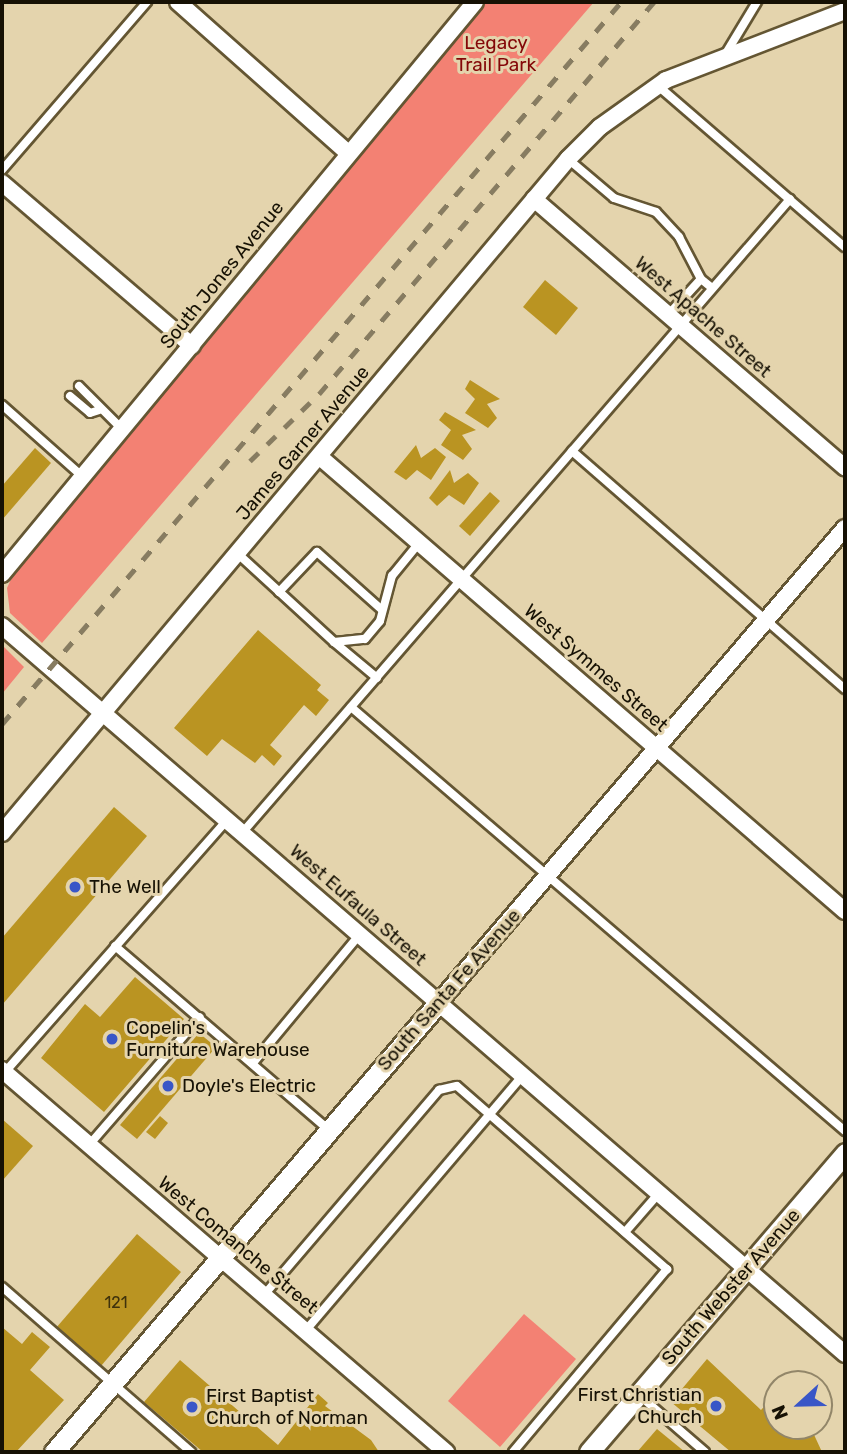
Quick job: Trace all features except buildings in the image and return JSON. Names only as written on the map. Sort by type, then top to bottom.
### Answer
[{"type":"street","points":[[178,2],[348,153]]},
{"type":"street","name":"South Jones Avenue","points":[[2,574],[475,2]]},
{"type":"street","name":"James Garner Avenue","points":[[2,833],[568,159],[608,120],[652,88],[839,11]]},
{"type":"street","points":[[2,183],[192,346]]},
{"type":"street","name":"West Apache Street","points":[[534,200],[845,467]]},
{"type":"street","name":"West Symmes Street","points":[[320,457],[845,911]]},
{"type":"street","name":"South Santa Fe Avenue","points":[[54,1452],[845,528]]},
{"type":"street","name":"West Eufaula Street","points":[[2,626],[845,1354]]},
{"type":"street","name":"West Comanche Street","points":[[3,1071],[446,1452]]},
{"type":"street","name":"South Webster Avenue","points":[[589,1452],[845,1153]]},
{"type":"lane","points":[[2,170],[148,2]]},
{"type":"lane","points":[[723,58],[757,2]]},
{"type":"lane","points":[[652,88],[845,247]]},
{"type":"lane","points":[[568,159],[626,203],[656,212],[684,247],[701,279],[712,288]]},
{"type":"lane","points":[[675,320],[712,288],[790,199]]},
{"type":"lane","points":[[242,833],[572,451],[675,320],[701,279]]},
{"type":"lane","points":[[79,386],[99,410],[122,430]]},
{"type":"lane","points":[[70,396],[90,413],[99,410]]},
{"type":"lane","points":[[2,405],[83,477]]},
{"type":"lane","points":[[572,451],[845,689]]},
{"type":"lane","points":[[334,642],[365,639],[380,621],[392,576],[419,542]]},
{"type":"lane","points":[[279,592],[317,552],[382,610]]},
{"type":"lane","points":[[237,553],[334,642],[377,677]]},
{"type":"lane","points":[[351,707],[845,1131]]},
{"type":"lane","points":[[3,1071],[227,820]]},
{"type":"lane","points":[[253,1063],[360,934]]},
{"type":"lane","points":[[115,946],[329,1130]]},
{"type":"lane","points":[[89,1145],[200,1017]]},
{"type":"lane","points":[[306,1330],[523,1075]]},
{"type":"lane","points":[[264,1295],[439,1090],[457,1086],[667,1269],[513,1452]]},
{"type":"lane","points":[[625,1232],[659,1193]]},
{"type":"lane","points":[[2,1287],[191,1452]]},
{"type":"lane","points":[[639,1394],[705,1452]]},
{"type":"green space","name":"Legacy Trail Park","points":[[486,2],[594,2],[42,643],[10,613],[7,588],[12,577]]},
{"type":"green space","points":[[2,645],[24,667],[2,694]]},
{"type":"green space","points":[[524,1314],[576,1359],[500,1447],[448,1401]]},
{"type":"railway","points":[[2,724],[621,2]]},
{"type":"railway","points":[[250,461],[319,394],[654,2]]},
{"type":"place","name":"The Well","points":[[75,887]]},
{"type":"place","name":"Copelin's Furniture Warehouse","points":[[112,1039]]},
{"type":"place","name":"Doyle's Electric","points":[[168,1086]]},
{"type":"place","name":"First Christian Church","points":[[716,1406]]},
{"type":"place","name":"First Baptist Church of Norman","points":[[192,1407]]}]
